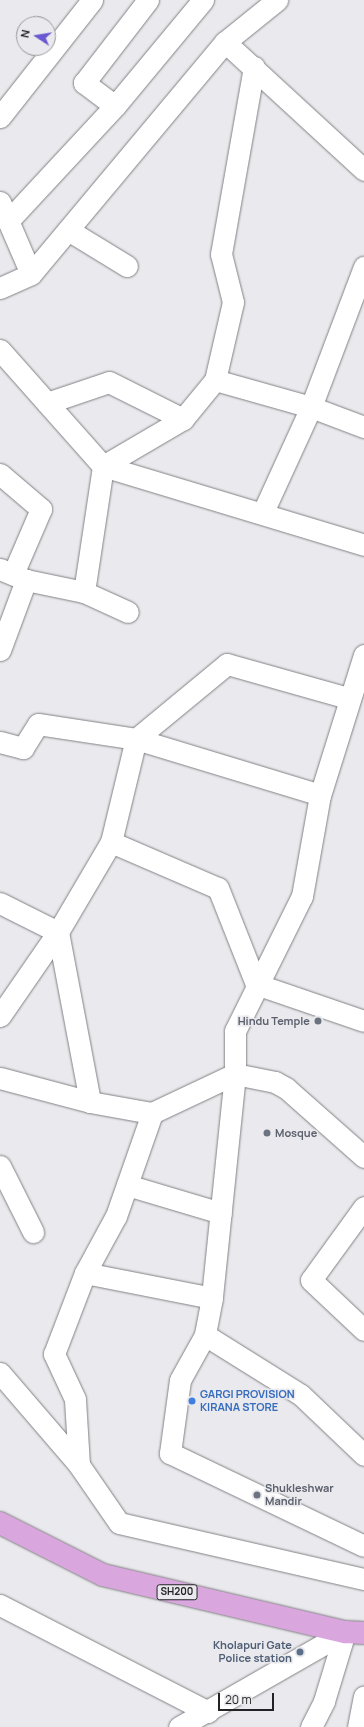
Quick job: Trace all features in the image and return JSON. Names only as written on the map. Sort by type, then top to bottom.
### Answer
[{"type":"main road","name":"SH200","points":[[0,1523],[103,1575],[355,1632]]},
{"type":"street","points":[[0,117],[92,0]]},
{"type":"street","points":[[115,106],[84,83],[148,0]]},
{"type":"street","points":[[31,274],[4,211],[115,106],[203,0]]},
{"type":"street","points":[[0,288],[31,274],[225,42],[277,0]]},
{"type":"street","points":[[225,42],[254,67],[364,170]]},
{"type":"street","points":[[103,466],[183,419],[215,380],[233,302],[221,254],[254,67]]},
{"type":"street","points":[[68,230],[127,266]]},
{"type":"street","points":[[263,512],[311,407],[364,267]]},
{"type":"street","points":[[0,350],[103,466],[263,512],[364,545]]},
{"type":"street","points":[[215,380],[311,407],[364,427]]},
{"type":"street","points":[[47,403],[108,382],[183,419]]},
{"type":"street","points":[[84,592],[103,466]]},
{"type":"street","points":[[0,474],[41,508],[13,574],[0,650]]},
{"type":"street","points":[[13,574],[84,592],[128,612]]},
{"type":"street","points":[[364,654],[348,698],[320,795],[302,896],[256,984],[235,1031],[235,1074],[212,1298],[205,1335],[180,1380],[170,1453],[364,1546]]},
{"type":"street","points":[[0,1016],[58,932],[111,842],[136,739],[227,664],[348,698]]},
{"type":"street","points":[[0,742],[23,748],[38,724],[136,739],[320,795]]},
{"type":"street","points":[[111,842],[218,888],[256,984],[364,1021]]},
{"type":"street","points":[[0,903],[58,932]]},
{"type":"street","points":[[58,932],[90,1102]]},
{"type":"street","points":[[1,1086],[152,1113],[235,1074],[275,1082],[286,1088],[364,1157]]},
{"type":"street","points":[[79,1466],[75,1399],[54,1354],[85,1273],[116,1216],[152,1113]]},
{"type":"street","points":[[0,1166],[33,1232]]},
{"type":"street","points":[[127,1186],[221,1213]]},
{"type":"street","points":[[364,1207],[311,1280],[364,1330]]},
{"type":"street","points":[[85,1273],[212,1298]]},
{"type":"street","points":[[205,1335],[301,1395],[364,1455]]},
{"type":"street","points":[[0,1373],[79,1466],[119,1523],[364,1579]]},
{"type":"street","points":[[0,1605],[208,1712]]},
{"type":"street","points":[[179,1727],[355,1632]]},
{"type":"street","points":[[311,1727],[355,1632]]},
{"type":"street","points":[[358,1727],[364,1697]]},
{"type":"place","name":"Hindu Temple","points":[[318,1021]]},
{"type":"place","name":"Mosque","points":[[267,1133]]},
{"type":"place","name":"GARGI PROVISION KIRANA STORE","points":[[192,1401]]},
{"type":"place","name":"Shukleshwar Mandir","points":[[257,1495]]},
{"type":"place","name":"Kholapuri Gate Police station","points":[[300,1652]]}]
